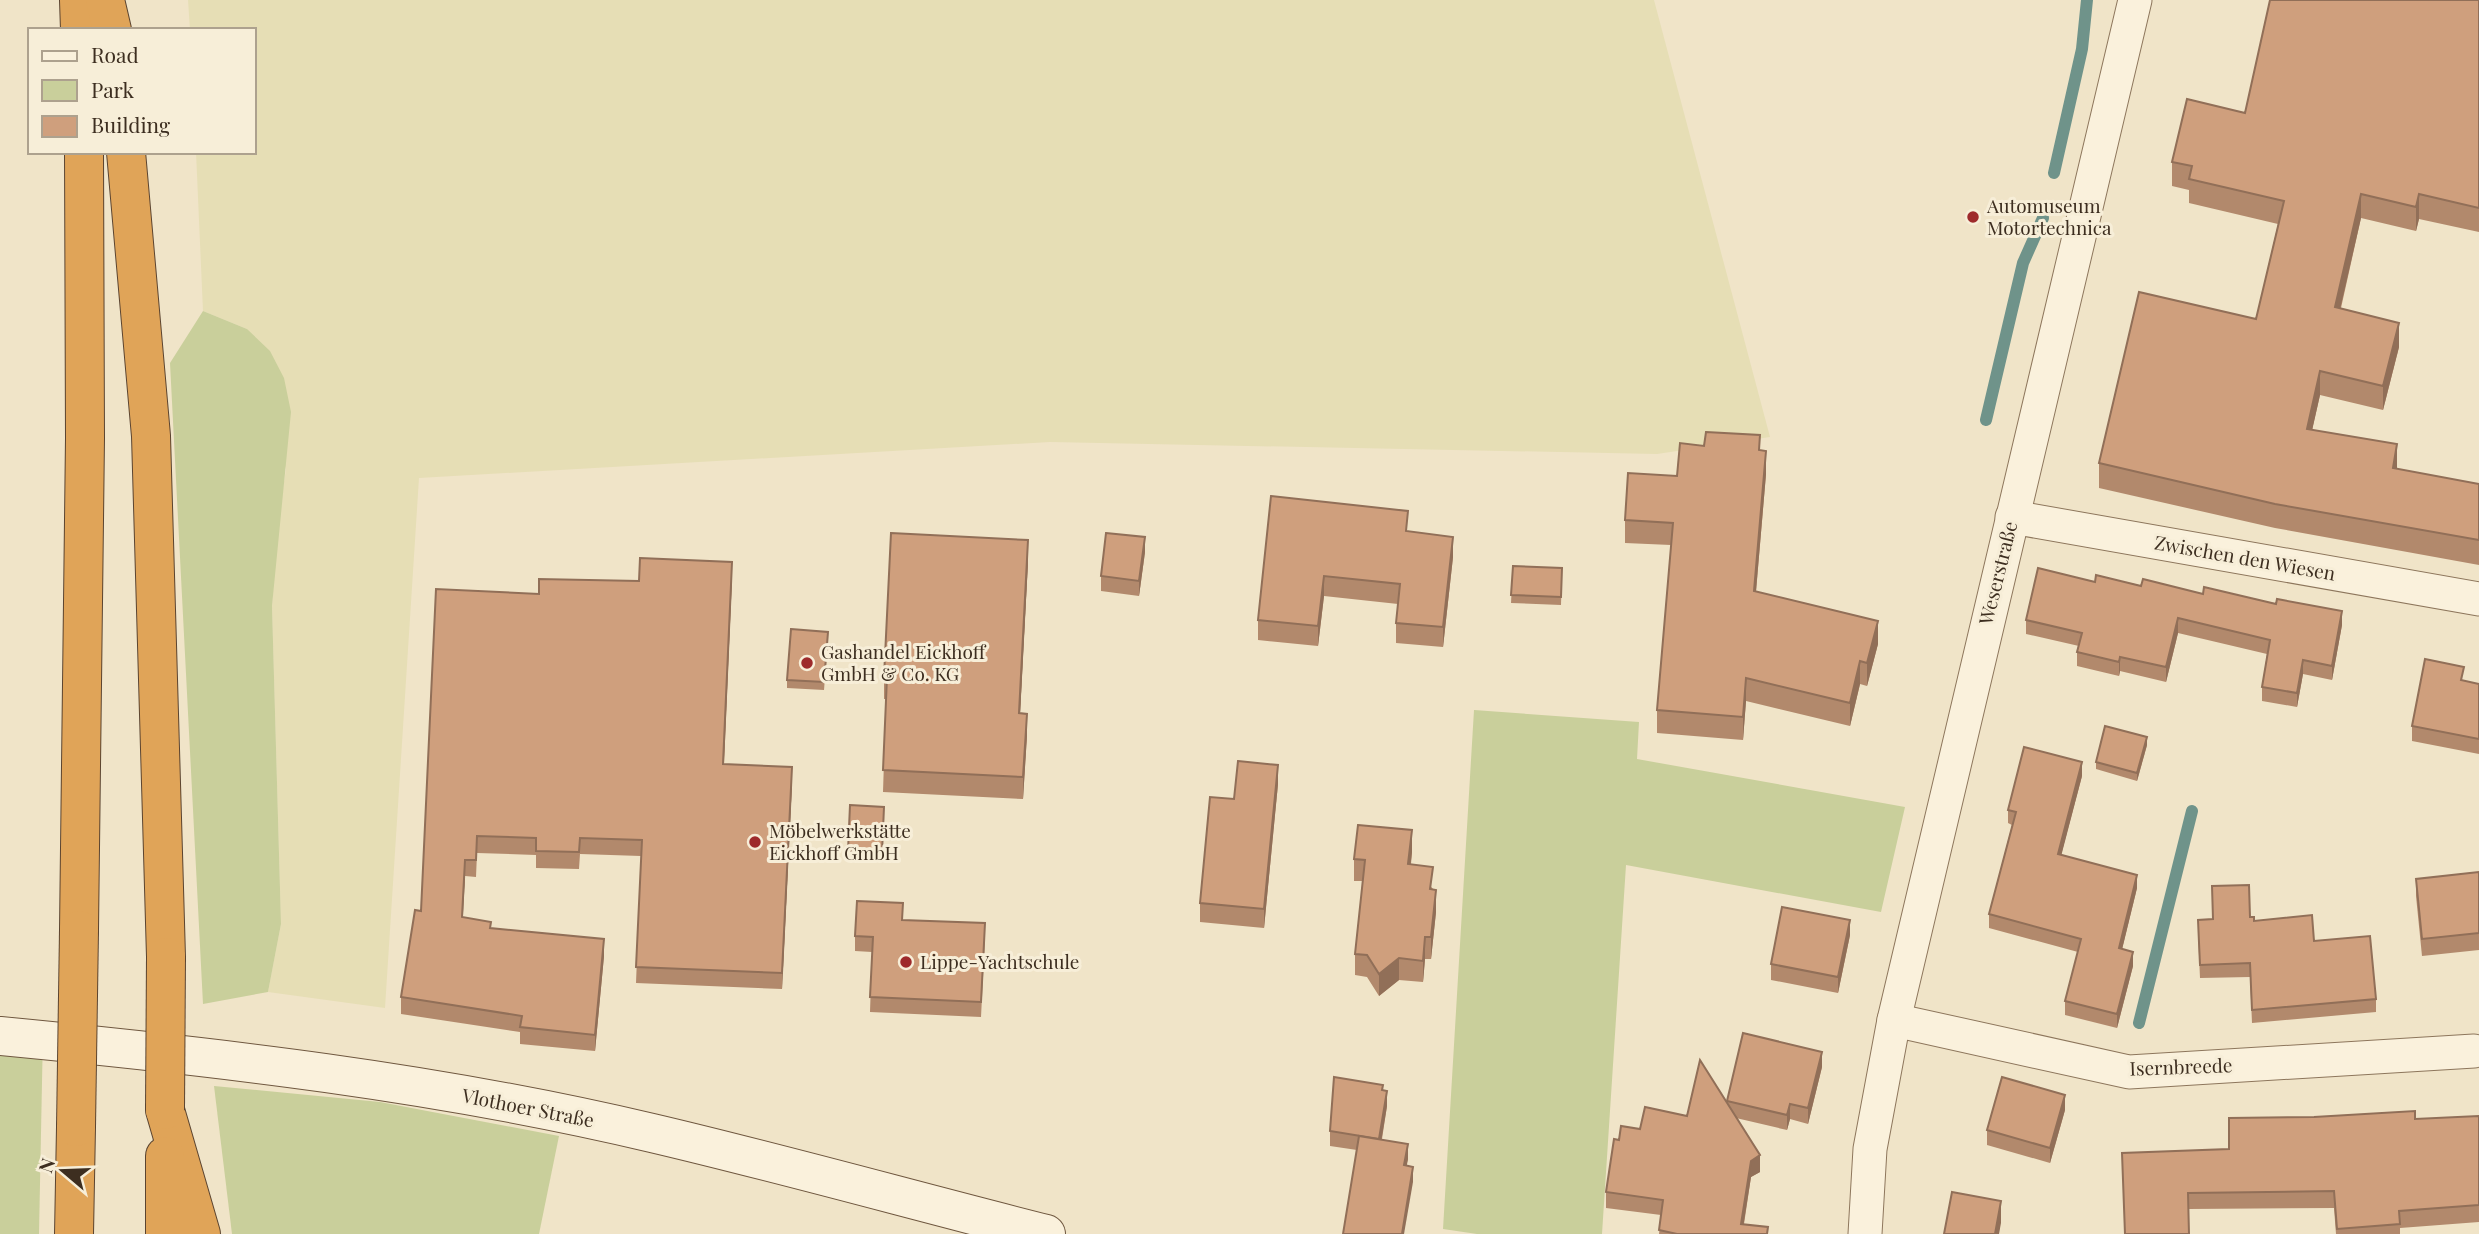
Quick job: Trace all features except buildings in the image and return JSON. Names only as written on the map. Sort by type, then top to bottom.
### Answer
[{"type":"highway","points":[[79,0],[80,28]]},
{"type":"highway","points":[[106,0],[112,28]]},
{"type":"highway","points":[[74,1234],[85,438],[84,154]]},
{"type":"highway","points":[[126,154],[151,436],[166,957],[165,1234]]},
{"type":"highway","points":[[165,1111],[201,1234]]},
{"type":"main road","name":"Vlothoer Straße","points":[[0,1036],[223,1058],[470,1096],[650,1132],[1046,1234]]},
{"type":"street","name":"Weserstraße","points":[[1865,1234],[1871,1149],[1894,1020],[2135,0]]},
{"type":"street","name":"Zwischen den Wiesen","points":[[2012,517],[2479,599]]},
{"type":"street","name":"Isernbreede","points":[[1894,1020],[2129,1072],[2474,1051]]},
{"type":"street","name":"Weserstraße","points":[[1841,1234],[1871,1149]]},
{"type":"shaded area","points":[[188,0],[1654,0],[1770,437],[1657,454],[1050,442],[419,478],[385,1008],[268,992],[281,924],[272,606],[277,528],[286,469],[247,329],[203,311],[196,154],[256,154],[256,28],[190,28]]},
{"type":"green space","points":[[203,311],[247,329],[270,351],[284,378],[291,412],[272,606],[281,924],[268,992],[203,1004],[170,363]]},
{"type":"green space","points":[[1474,710],[1639,722],[1637,759],[1905,807],[1881,912],[1626,865],[1602,1234],[1477,1234],[1443,1229]]},
{"type":"green space","points":[[0,1026],[43,1032],[39,1234],[0,1234]]},
{"type":"green space","points":[[214,1086],[380,1102],[559,1136],[539,1234],[232,1234]]},
{"type":"waterway","points":[[2054,173],[2082,49],[2087,0]]},
{"type":"waterway","points":[[1986,420],[2023,263],[2043,218]]},
{"type":"waterway","points":[[2139,1023],[2192,811]]},
{"type":"place","name":"Automuseum Motortechnica","points":[[1973,217]]},
{"type":"place","name":"Gashandel Eickhoff GmbH & Co. KG","points":[[807,663]]},
{"type":"place","name":"Möbelwerkstätte Eickhoff GmbH","points":[[755,842]]},
{"type":"place","name":"Lippe-Yachtschule","points":[[906,962]]}]
